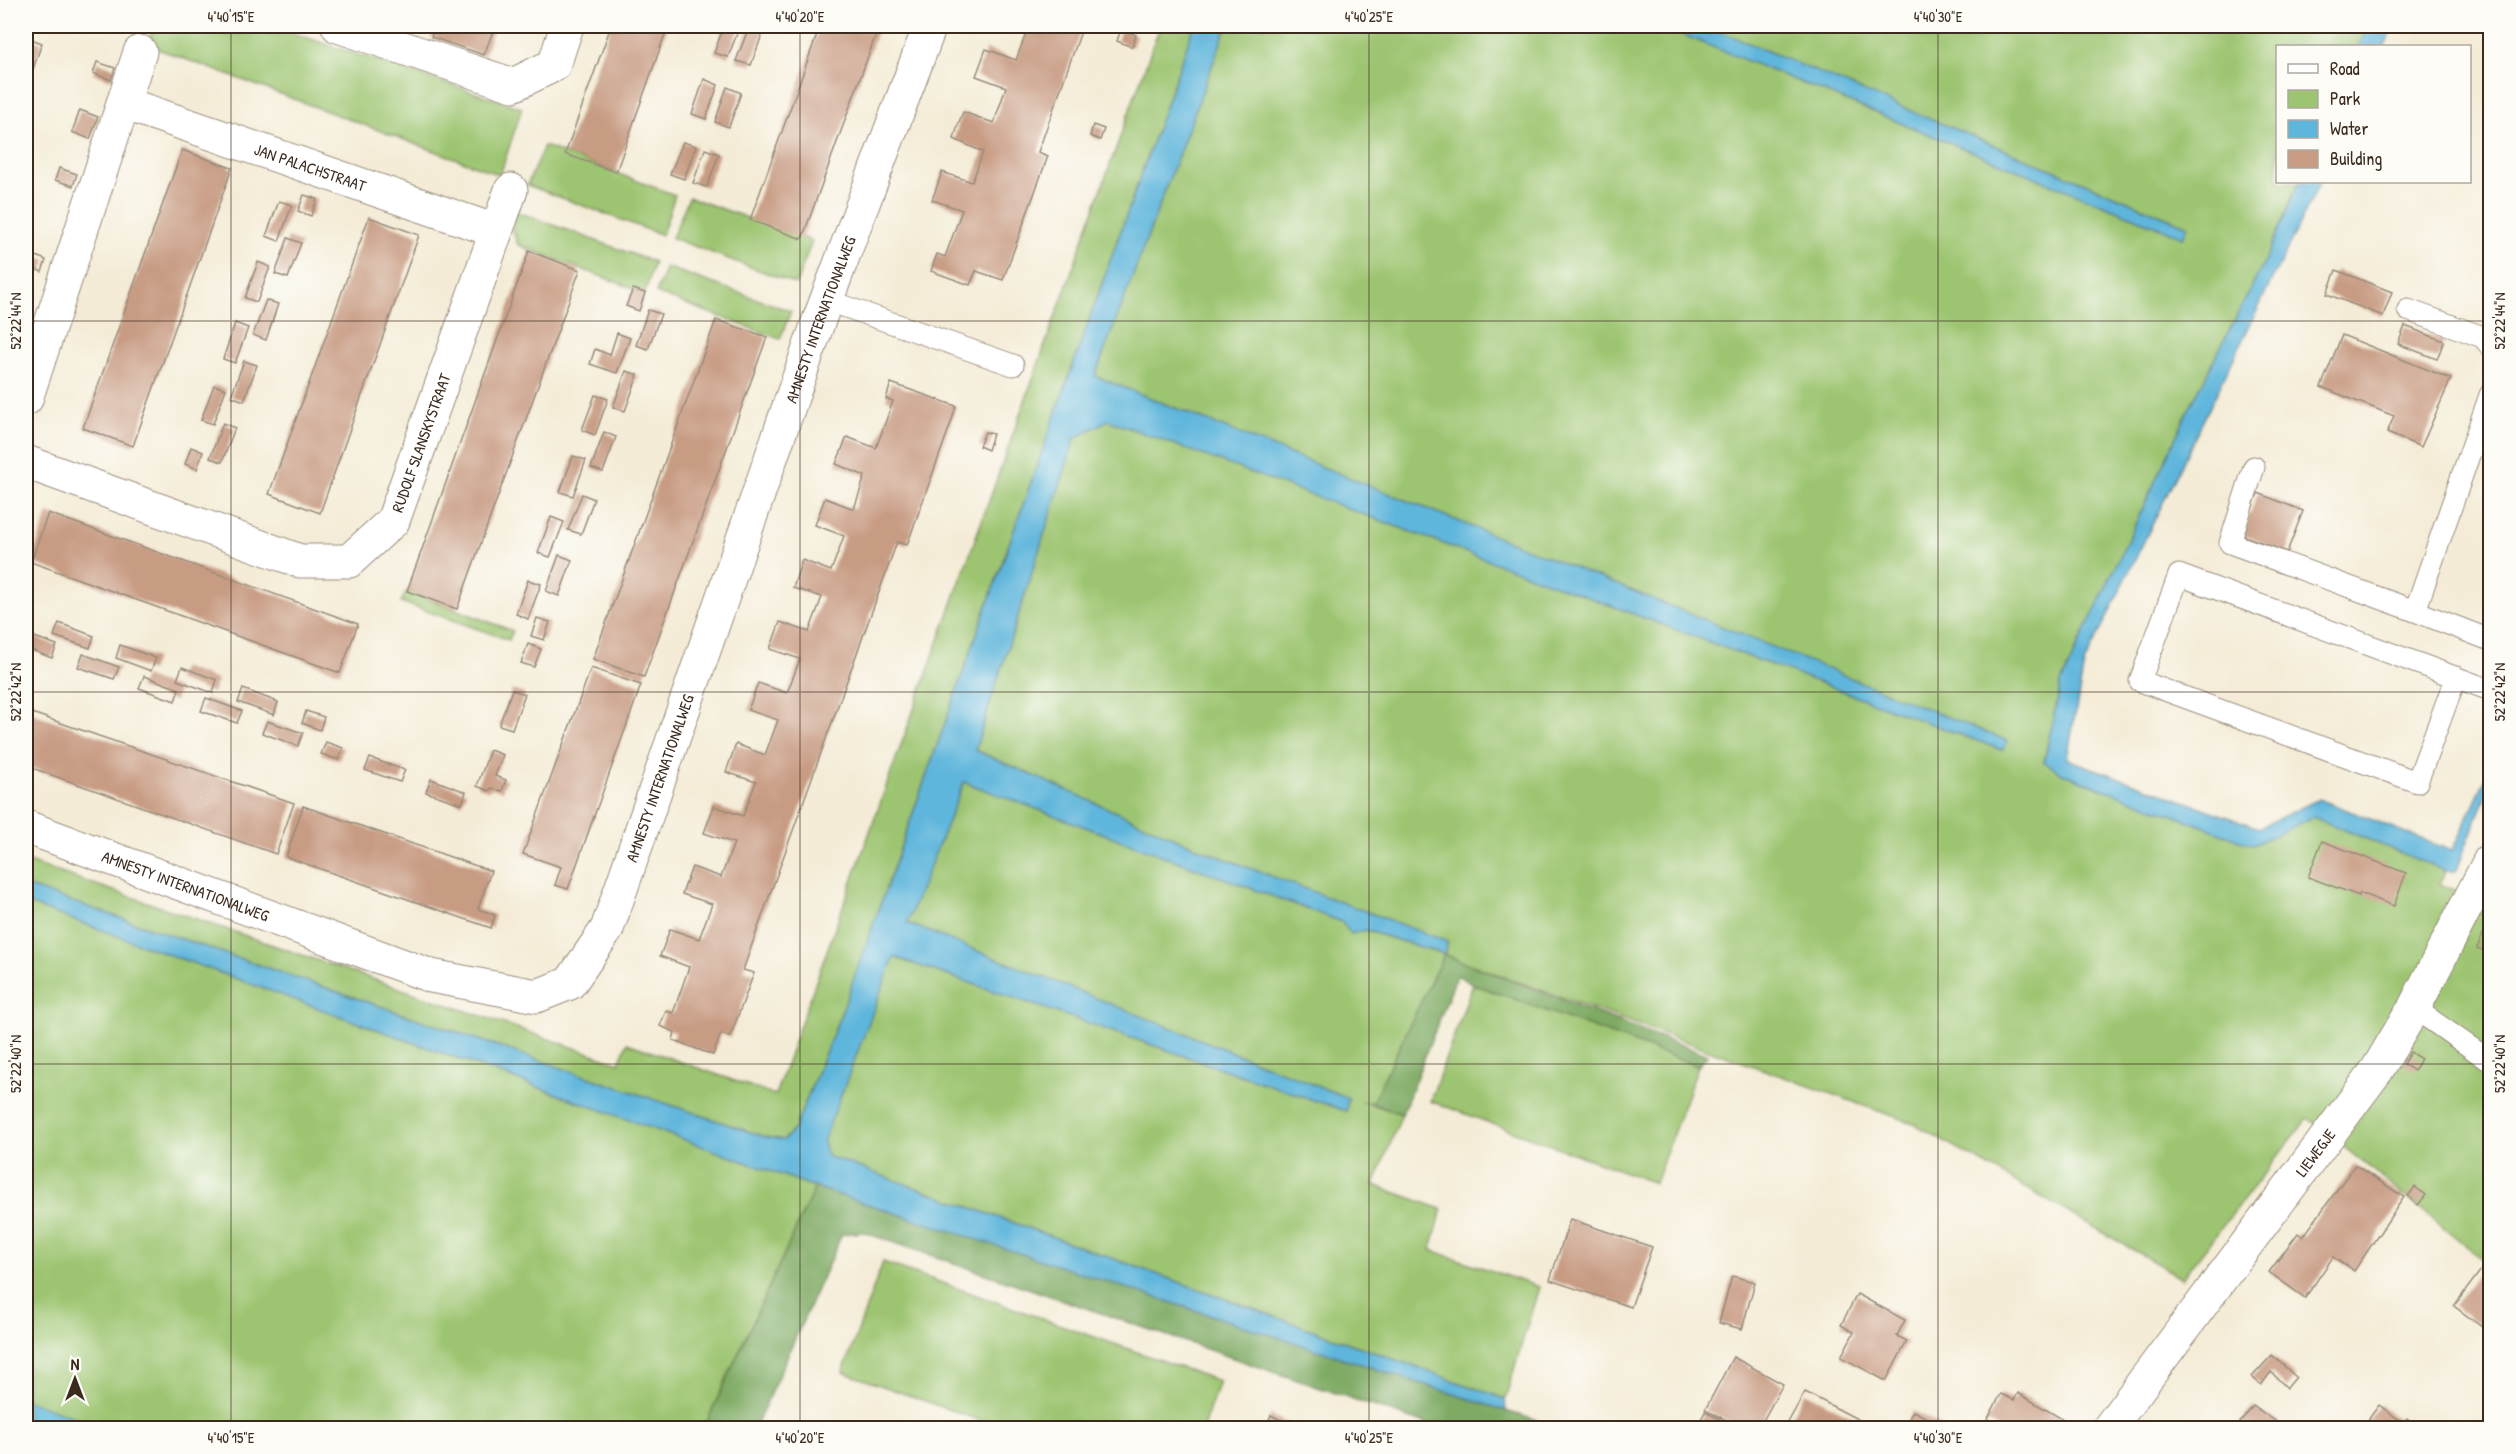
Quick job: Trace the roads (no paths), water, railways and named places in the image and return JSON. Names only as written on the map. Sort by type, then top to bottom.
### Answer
[{"type":"street","points":[[338,26],[513,86],[554,65],[567,26]]},
{"type":"street","name":"AMNESTY INTERNATIONALWEG","points":[[26,827],[431,976],[537,996],[570,982],[607,929],[826,300],[930,26]]},
{"type":"street","points":[[26,399],[140,52]]},
{"type":"street","name":"JAN PALACHSTRAAT","points":[[123,103],[496,231]]},
{"type":"street","name":"RUDOLF SLANSKYSTRAAT","points":[[26,462],[300,561],[349,561],[393,521],[511,190]]},
{"type":"street","name":"LIEWEGJE","points":[[2109,1428],[2377,1070],[2414,1008],[2490,860]]},
{"type":"lane","points":[[826,300],[1013,365]]},
{"type":"lane","points":[[2408,310],[2483,337],[2490,346]]},
{"type":"lane","points":[[2415,611],[2490,395]]},
{"type":"lane","points":[[2254,467],[2230,543],[2490,640]]},
{"type":"lane","points":[[2456,677],[2416,782],[2140,681],[2179,576],[2456,677],[2490,690]]},
{"type":"lane","points":[[2414,1008],[2490,1060]]},
{"type":"water","points":[[1194,26],[1227,26],[1095,376],[2008,741],[2002,750],[1108,420],[1075,438],[975,750],[1207,852],[1448,942],[1444,954],[1365,930],[1351,934],[1342,922],[964,782],[907,923],[1348,1098],[1346,1111],[894,957],[823,1142],[827,1156],[1505,1399],[1506,1411],[815,1187],[26,903],[26,886],[765,1137],[784,1140],[795,1128],[843,1009]]},
{"type":"water","points":[[1661,26],[1707,26],[2188,226],[2183,237]]},
{"type":"water","points":[[2368,26],[2395,26],[2386,45],[2359,45]]},
{"type":"water","points":[[2299,183],[2320,183],[2084,664],[2067,759],[2259,828],[2319,799],[2452,851],[2490,769],[2490,785],[2456,871],[2445,871],[2313,817],[2253,845],[2064,774],[2044,762],[2061,683],[2190,407],[2265,261]]},
{"type":"water","points":[[26,1400],[104,1428],[38,1428],[26,1424]]}]
